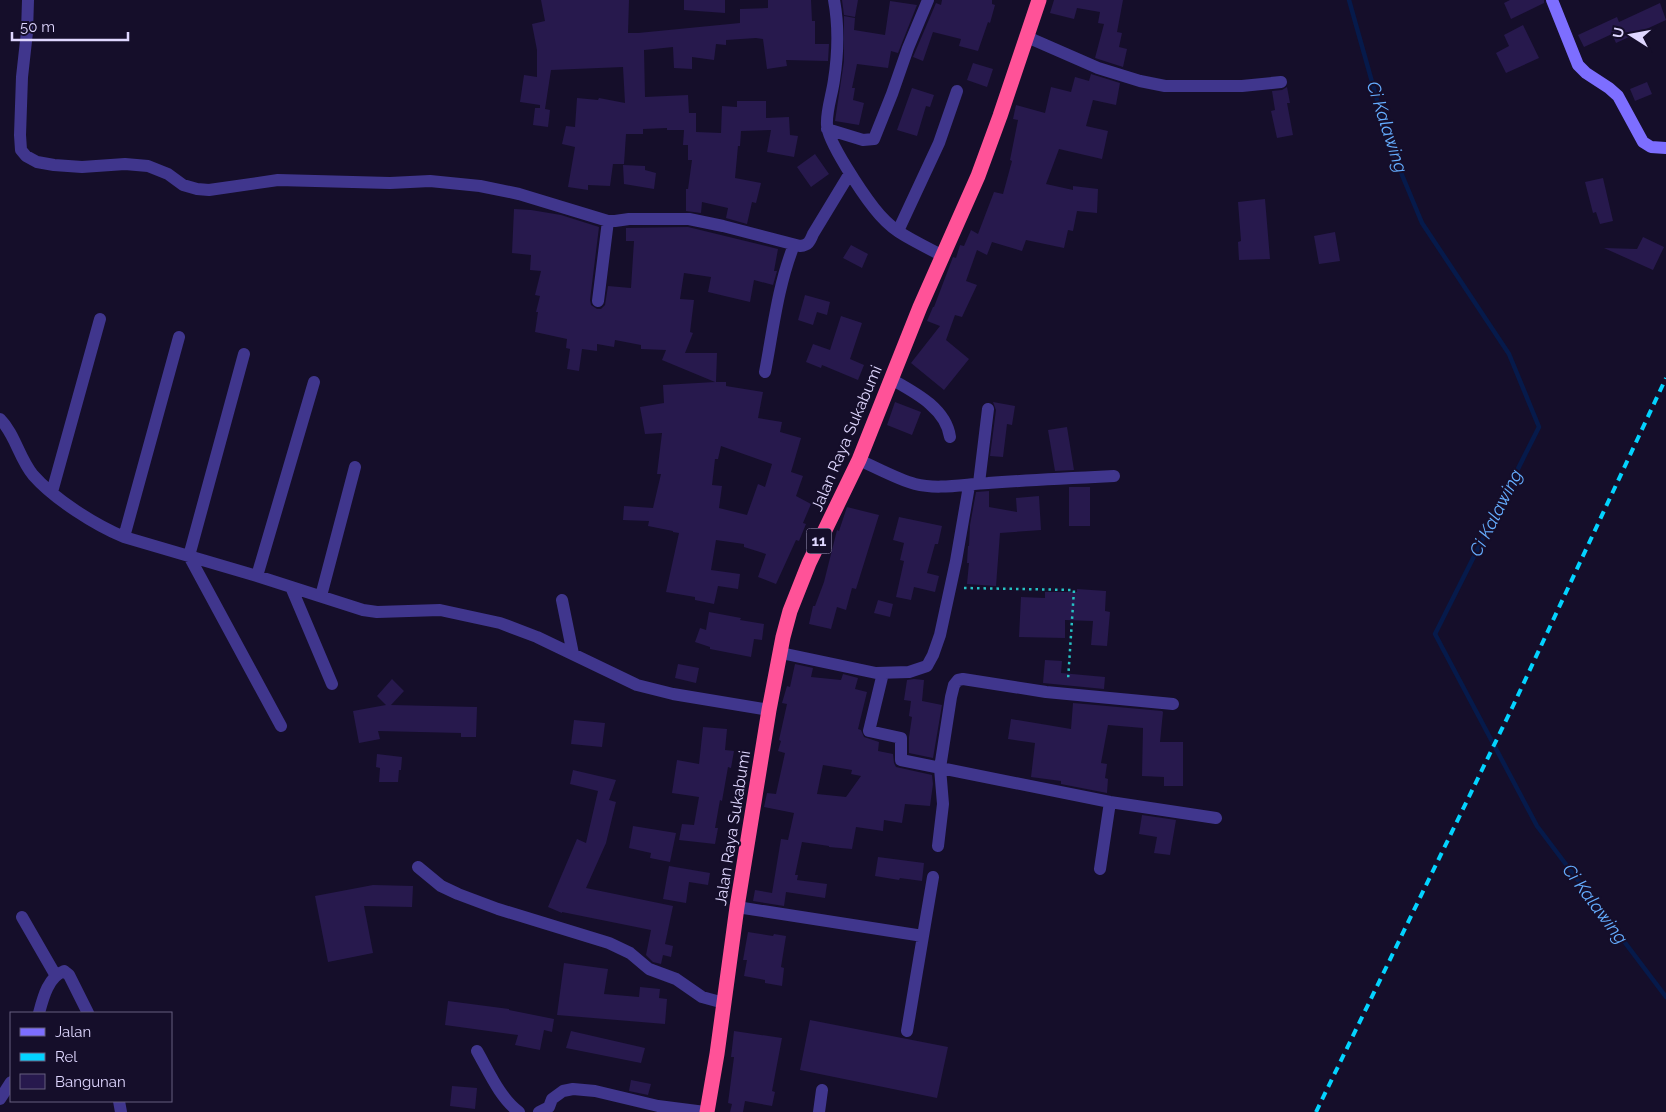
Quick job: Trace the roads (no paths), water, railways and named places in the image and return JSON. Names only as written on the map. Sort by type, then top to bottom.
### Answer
[{"type":"highway","name":"Jalan Raya Sukabumi","points":[[706,1112],[769,710],[788,618],[798,587],[859,460],[891,379],[981,169],[1039,0]]},
{"type":"street","points":[[28,0],[20,135],[21,150],[26,156],[38,162],[82,167],[124,164],[148,166],[168,174],[183,185],[209,190],[278,180],[390,183],[430,182],[472,186],[519,194],[608,220],[689,219],[794,245],[806,246],[850,173]]},
{"type":"street","points":[[834,0],[838,41],[834,80],[827,117],[829,136],[850,173],[875,209],[898,231],[943,256]]},
{"type":"street","points":[[827,129],[864,140],[874,139],[928,0]]},
{"type":"street","points":[[1552,0],[1578,65],[1618,96],[1643,142],[1651,147],[1666,148]]},
{"type":"street","points":[[1027,37],[1098,68],[1165,86],[1242,86],[1281,82]]},
{"type":"street","points":[[898,231],[939,144],[957,91]]},
{"type":"street","points":[[598,301],[608,220]]},
{"type":"street","points":[[765,372],[780,291],[794,245]]},
{"type":"street","points":[[52,492],[100,319]]},
{"type":"street","points":[[124,537],[179,337]]},
{"type":"street","points":[[244,354],[189,556],[281,726]]},
{"type":"street","points":[[891,379],[933,407],[943,418],[948,427],[950,437]]},
{"type":"street","points":[[256,576],[314,382]]},
{"type":"street","points":[[781,653],[876,673],[909,672],[926,666],[933,655],[940,635],[974,484],[988,409]]},
{"type":"street","points":[[0,419],[8,427],[20,453],[33,474],[52,492],[92,521],[124,537],[322,596],[357,609],[377,612],[440,610],[500,623],[537,636],[636,685],[673,694],[769,710]]},
{"type":"street","points":[[859,460],[915,484],[974,484],[1114,476]]},
{"type":"street","points":[[322,596],[355,467]]},
{"type":"street","points":[[291,587],[332,684]]},
{"type":"street","points":[[562,600],[573,654]]},
{"type":"street","points":[[883,673],[870,731],[901,738],[902,760],[1110,802],[1216,818]]},
{"type":"street","points":[[938,846],[943,804],[940,768],[954,685],[958,680],[963,679],[1046,692],[1174,704]]},
{"type":"street","points":[[1100,869],[1110,802]]},
{"type":"street","points":[[418,866],[441,886],[458,894],[498,909],[609,943],[630,953],[649,969],[676,979],[702,997],[724,1003]]},
{"type":"street","points":[[907,1031],[932,877]]},
{"type":"street","points":[[737,907],[923,936]]},
{"type":"street","points":[[22,917],[56,976]]},
{"type":"street","points":[[40,1012],[48,989],[56,976],[64,971],[67,973],[87,1012]]},
{"type":"street","points":[[477,1051],[505,1098],[519,1112]]},
{"type":"street","points":[[0,1099],[10,1084]]},
{"type":"street","points":[[539,1112],[548,1107],[552,1099],[563,1091],[573,1089],[595,1091],[658,1106],[706,1112]]},
{"type":"street","points":[[819,1112],[822,1090]]},
{"type":"waterway","name":"Ci Kalawing","points":[[1349,0],[1390,146],[1422,223],[1509,354],[1539,427],[1435,634],[1537,826],[1666,997]]},
{"type":"railway","points":[[1316,1112],[1513,706],[1666,378]]}]
